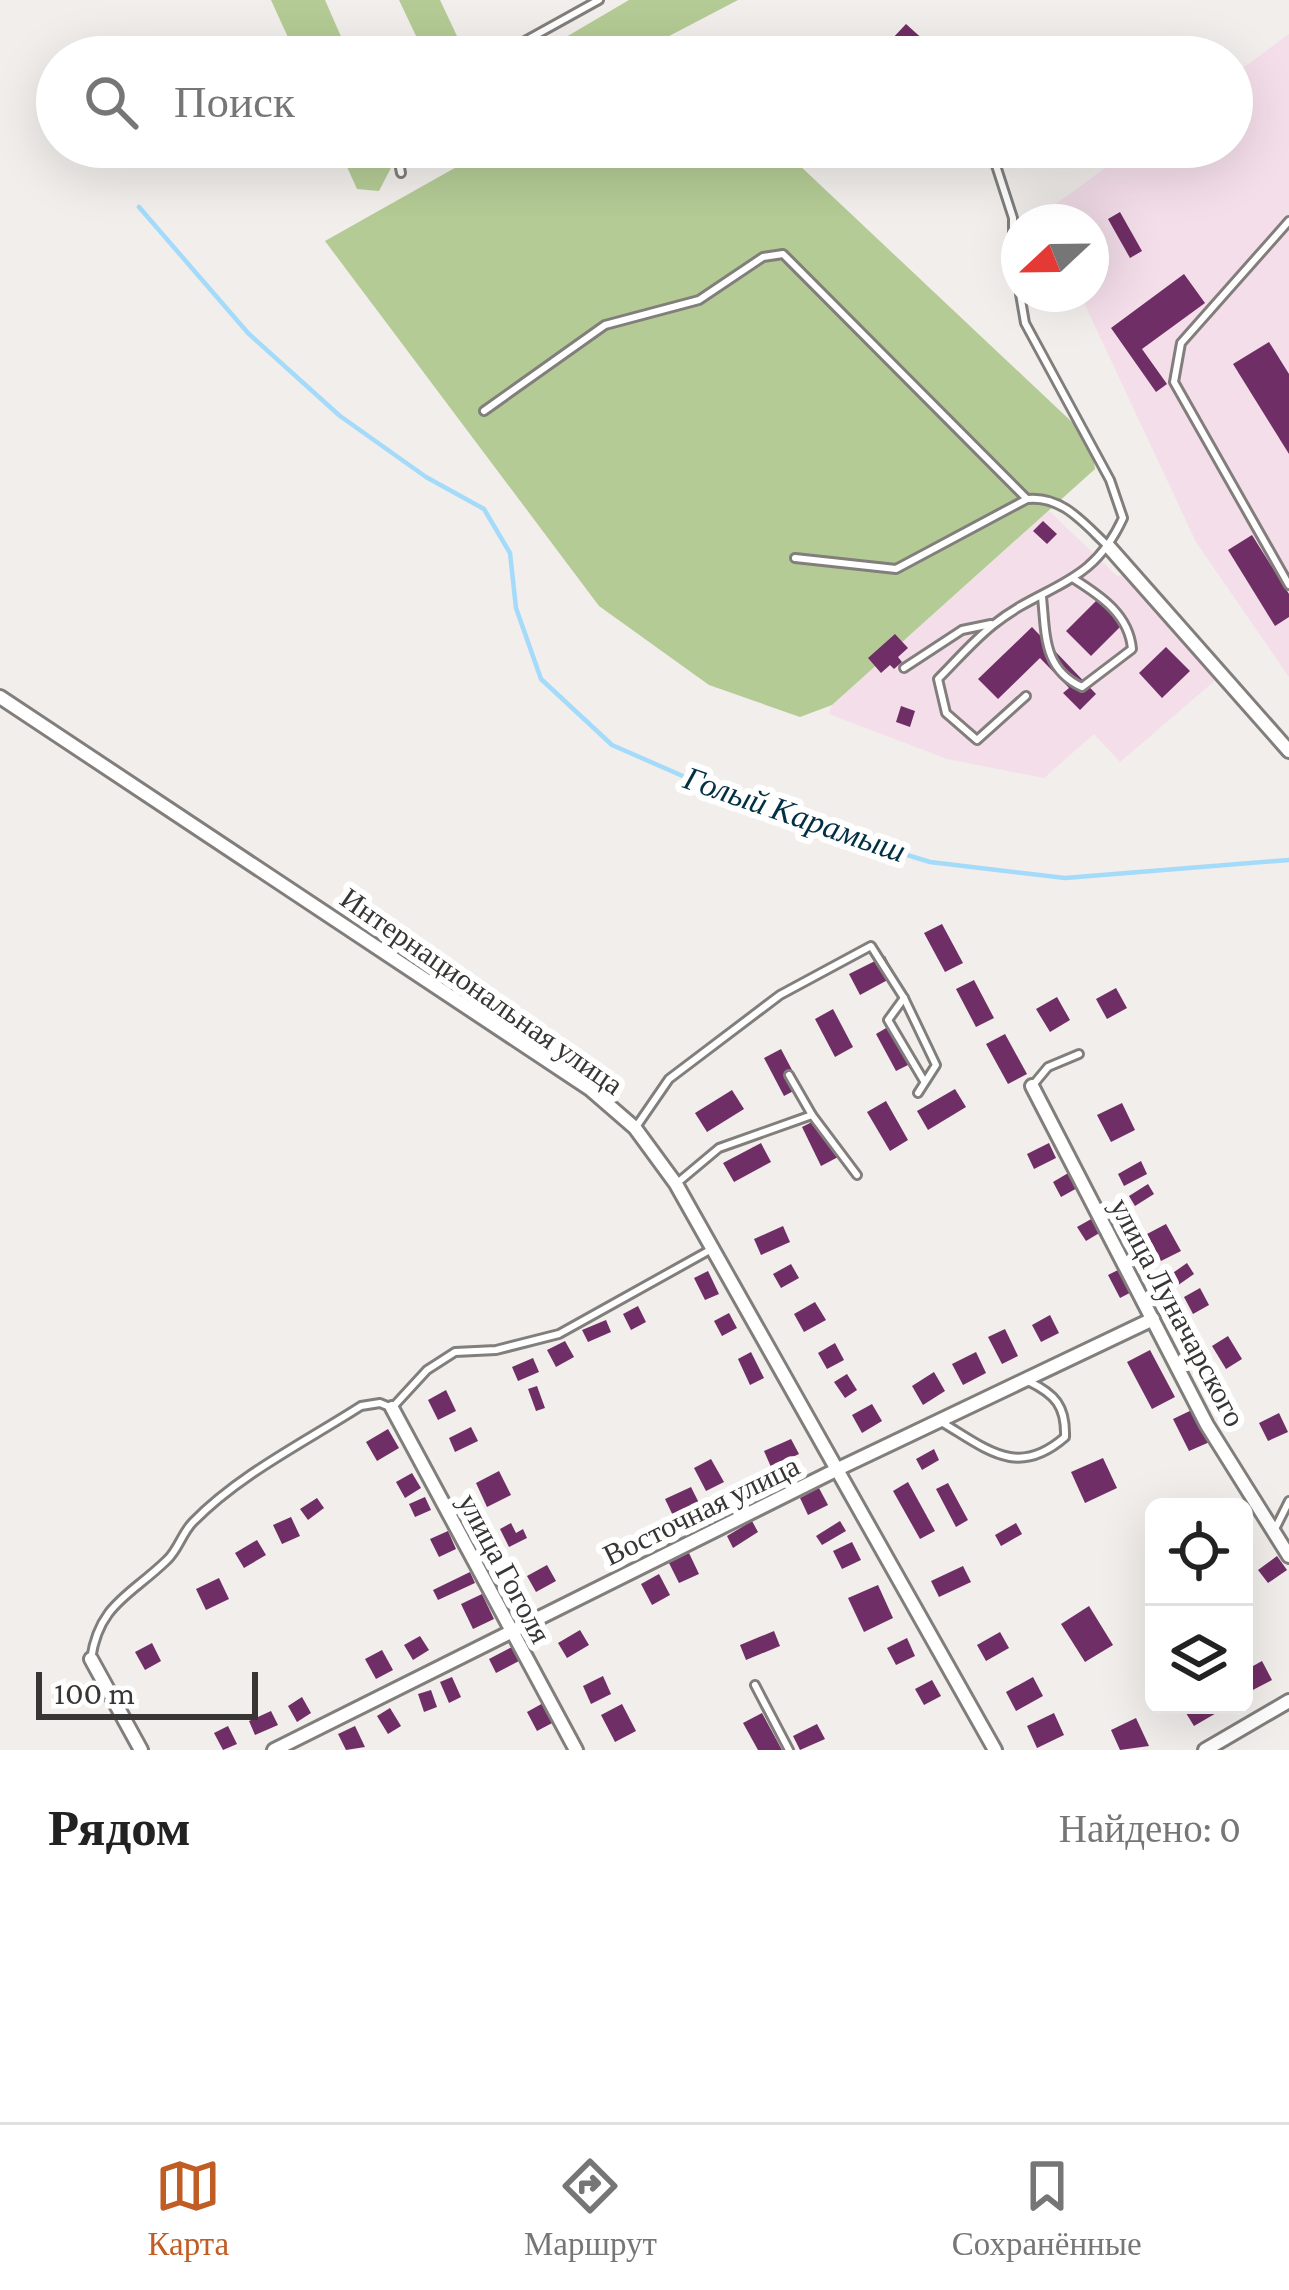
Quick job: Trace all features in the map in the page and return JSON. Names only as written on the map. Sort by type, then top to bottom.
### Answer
[{"type":"street","points":[[1109,548],[1289,751]]},
{"type":"street","name":"Интернациональная улица","points":[[0,698],[590,1089],[635,1128],[676,1184],[995,1750]]},
{"type":"street","name":"улица Луначарского","points":[[1033,1086],[1207,1425],[1289,1556]]},
{"type":"street","name":"Восточная улица","points":[[274,1750],[840,1468],[1153,1319]]},
{"type":"street","name":"улица Гоголя","points":[[392,1408],[576,1750]]},
{"type":"street","points":[[91,1659],[141,1750]]},
{"type":"street","points":[[1205,1750],[1289,1701]]},
{"type":"lane","points":[[534,36],[599,0]]},
{"type":"lane","points":[[400,168],[401,172]]},
{"type":"lane","points":[[996,168],[1008,204]]},
{"type":"lane","points":[[1289,221],[1181,343],[1174,382],[1289,585]]},
{"type":"lane","points":[[484,412],[605,325],[699,300],[763,256],[783,254],[1027,499]]},
{"type":"lane","points":[[904,668],[962,630],[994,623],[1074,579],[1109,548],[1123,518],[1023,312]]},
{"type":"lane","points":[[795,558],[896,569],[1027,499],[1046,497],[1066,508],[1109,548]]},
{"type":"lane","points":[[1042,597],[1047,655],[1065,679],[1082,687],[1132,649],[1130,629],[1101,596],[1074,579]]},
{"type":"lane","points":[[994,623],[938,679],[946,713],[977,740],[1026,696]]},
{"type":"lane","points":[[635,1128],[669,1079],[780,995],[871,946],[904,998],[936,1065],[918,1093]]},
{"type":"lane","points":[[904,998],[888,1020],[925,1083]]},
{"type":"lane","points":[[1033,1086],[1048,1067],[1079,1054]]},
{"type":"lane","points":[[789,1075],[857,1175]]},
{"type":"lane","points":[[676,1184],[718,1148],[812,1115]]},
{"type":"lane","points":[[91,1659],[95,1634],[105,1615],[172,1556],[190,1525],[240,1483],[361,1406],[380,1403],[392,1408],[427,1370],[455,1352],[496,1350],[559,1334],[713,1248]]},
{"type":"lane","points":[[940,1420],[984,1448],[1017,1461],[1046,1454],[1065,1437],[1066,1414],[1051,1392],[1025,1380]]},
{"type":"lane","points":[[1275,1529],[1289,1501]]},
{"type":"lane","points":[[754,1685],[789,1750]]},
{"type":"shaded area","points":[[1289,34],[1289,677],[1196,542],[1088,312],[1109,312],[1109,204],[1056,204],[1105,168],[1253,168],[1253,61]]},
{"type":"shaded area","points":[[1049,511],[1117,576],[1128,574],[1219,677],[1120,762],[1094,734],[1044,778],[947,759],[829,714],[832,705]]},
{"type":"green space","points":[[271,0],[325,0],[341,36],[287,36]]},
{"type":"green space","points":[[399,0],[440,0],[457,36],[416,36]]},
{"type":"green space","points":[[629,0],[738,0],[669,36],[568,36]]},
{"type":"green space","points":[[348,168],[391,168],[379,191],[357,189]]},
{"type":"green space","points":[[455,168],[802,168],[1091,440],[1095,469],[832,705],[800,717],[709,685],[599,606],[325,241]]},
{"type":"building","points":[[906,24],[919,36],[895,36]]},
{"type":"building","points":[[1120,212],[1142,251],[1130,258],[1109,218]]},
{"type":"building","points":[[1184,274],[1205,303],[1142,349],[1167,384],[1156,392],[1111,328]]},
{"type":"building","points":[[1269,342],[1289,374],[1289,454],[1233,364]]},
{"type":"building","points":[[1043,521],[1057,534],[1047,544],[1033,531]]},
{"type":"building","points":[[1252,535],[1289,594],[1289,617],[1275,626],[1228,550]]},
{"type":"building","points":[[1103,594],[1128,619],[1091,656],[1066,631]]},
{"type":"building","points":[[1032,627],[1096,694],[1080,710],[1063,693],[1069,688],[1040,658],[998,699],[978,679]]},
{"type":"building","points":[[895,634],[908,648],[898,657],[902,662],[881,673],[868,658]]},
{"type":"building","points":[[1166,647],[1190,671],[1162,698],[1139,673]]},
{"type":"building","points":[[901,706],[915,711],[910,727],[896,722]]},
{"type":"building","points":[[942,924],[963,963],[945,972],[924,933]]},
{"type":"building","points":[[885,956],[895,976],[860,995],[849,974]]},
{"type":"building","points":[[974,980],[994,1018],[976,1027],[956,989]]},
{"type":"building","points":[[1116,988],[1127,1008],[1107,1019],[1096,999]]},
{"type":"building","points":[[1057,997],[1070,1020],[1050,1032],[1036,1009]]},
{"type":"building","points":[[833,1009],[853,1047],[835,1057],[815,1019]]},
{"type":"building","points":[[893,1024],[914,1062],[896,1071],[876,1034]]},
{"type":"building","points":[[1005,1034],[1027,1074],[1008,1084],[986,1044]]},
{"type":"building","points":[[781,1049],[801,1087],[784,1096],[764,1058]]},
{"type":"building","points":[[955,1089],[966,1107],[928,1130],[917,1111]]},
{"type":"building","points":[[732,1090],[744,1109],[707,1132],[695,1113]]},
{"type":"building","points":[[886,1101],[908,1140],[890,1151],[867,1112]]},
{"type":"building","points":[[1122,1103],[1135,1130],[1111,1142],[1097,1115]]},
{"type":"building","points":[[820,1118],[840,1156],[821,1166],[802,1127]]},
{"type":"building","points":[[761,1143],[771,1162],[734,1182],[723,1163]]},
{"type":"building","points":[[1049,1143],[1056,1158],[1034,1169],[1027,1154]]},
{"type":"building","points":[[1141,1161],[1147,1174],[1124,1186],[1118,1174]]},
{"type":"building","points":[[1070,1172],[1079,1187],[1061,1197],[1053,1182]]},
{"type":"building","points":[[1148,1184],[1154,1194],[1135,1206],[1129,1196]]},
{"type":"building","points":[[1093,1218],[1101,1232],[1086,1241],[1077,1227]]},
{"type":"building","points":[[1166,1224],[1181,1251],[1161,1261],[1147,1234]]},
{"type":"building","points":[[783,1226],[790,1242],[761,1255],[754,1239]]},
{"type":"building","points":[[1132,1263],[1143,1286],[1120,1298],[1108,1275]]},
{"type":"building","points":[[1187,1263],[1194,1274],[1174,1288],[1167,1277]]},
{"type":"building","points":[[791,1264],[799,1278],[781,1288],[773,1274]]},
{"type":"building","points":[[708,1271],[719,1294],[705,1300],[694,1278]]},
{"type":"building","points":[[1200,1288],[1209,1305],[1193,1314],[1184,1297]]},
{"type":"building","points":[[815,1302],[826,1320],[804,1332],[794,1314]]},
{"type":"building","points":[[638,1306],[646,1322],[631,1330],[623,1314]]},
{"type":"building","points":[[729,1313],[737,1328],[722,1336],[714,1321]]},
{"type":"building","points":[[1050,1315],[1059,1333],[1041,1342],[1032,1325]]},
{"type":"building","points":[[606,1320],[611,1332],[588,1342],[582,1330]]},
{"type":"building","points":[[1005,1329],[1018,1356],[1002,1364],[988,1337]]},
{"type":"building","points":[[1228,1336],[1242,1359],[1226,1369],[1212,1346]]},
{"type":"building","points":[[565,1341],[574,1357],[556,1367],[547,1350]]},
{"type":"building","points":[[835,1343],[844,1360],[827,1369],[818,1353]]},
{"type":"building","points":[[1150,1350],[1175,1397],[1152,1409],[1127,1362]]},
{"type":"building","points":[[751,1352],[764,1378],[750,1385],[738,1359]]},
{"type":"building","points":[[976,1352],[986,1373],[963,1385],[952,1364]]},
{"type":"building","points":[[533,1358],[539,1372],[518,1381],[512,1367]]},
{"type":"building","points":[[934,1372],[945,1391],[923,1405],[912,1386]]},
{"type":"building","points":[[847,1374],[857,1390],[845,1398],[834,1382]]},
{"type":"building","points":[[537,1386],[545,1408],[536,1411],[528,1389]]},
{"type":"building","points":[[446,1390],[456,1411],[438,1420],[428,1400]]},
{"type":"building","points":[[872,1404],[882,1421],[862,1433],[852,1415]]},
{"type":"building","points":[[1196,1408],[1212,1441],[1189,1451],[1173,1419]]},
{"type":"building","points":[[1279,1413],[1288,1432],[1268,1441],[1259,1423]]},
{"type":"building","points":[[471,1427],[478,1441],[455,1452],[449,1438]]},
{"type":"building","points":[[388,1429],[399,1448],[377,1461],[366,1442]]},
{"type":"building","points":[[791,1439],[799,1454],[771,1467],[764,1451]]},
{"type":"building","points":[[934,1449],[939,1460],[922,1470],[916,1459]]},
{"type":"building","points":[[1103,1458],[1117,1488],[1085,1503],[1071,1472]]},
{"type":"building","points":[[711,1459],[724,1482],[706,1491],[694,1468]]},
{"type":"building","points":[[499,1471],[511,1495],[487,1507],[476,1483]]},
{"type":"building","points":[[412,1473],[421,1488],[405,1498],[396,1482]]},
{"type":"building","points":[[908,1482],[935,1531],[920,1539],[893,1491]]},
{"type":"building","points":[[948,1483],[968,1520],[956,1527],[936,1489]]},
{"type":"building","points":[[691,1487],[704,1513],[678,1526],[665,1499]]},
{"type":"building","points":[[819,1488],[828,1505],[808,1515],[800,1498]]},
{"type":"building","points":[[425,1497],[431,1510],[415,1517],[409,1504]]},
{"type":"building","points":[[317,1498],[324,1508],[308,1520],[300,1509]]},
{"type":"building","points":[[291,1517],[300,1536],[282,1544],[273,1525]]},
{"type":"building","points":[[752,1521],[758,1532],[733,1548],[727,1536]]},
{"type":"building","points":[[840,1521],[846,1531],[822,1545],[816,1536]]},
{"type":"building","points":[[511,1523],[516,1533],[523,1529],[527,1538],[509,1547],[500,1529]]},
{"type":"building","points":[[1016,1523],[1022,1534],[1001,1546],[995,1535]]},
{"type":"building","points":[[448,1531],[456,1549],[439,1557],[430,1539]]},
{"type":"building","points":[[257,1540],[266,1555],[244,1568],[235,1553]]},
{"type":"building","points":[[852,1542],[861,1560],[842,1569],[833,1551]]},
{"type":"building","points":[[689,1553],[699,1574],[679,1583],[669,1563]]},
{"type":"building","points":[[1277,1556],[1287,1570],[1268,1583],[1258,1570]]},
{"type":"building","points":[[547,1565],[556,1581],[536,1592],[527,1576]]},
{"type":"building","points":[[963,1566],[971,1582],[939,1597],[931,1581]]},
{"type":"building","points":[[470,1572],[475,1583],[438,1600],[433,1590]]},
{"type":"building","points":[[659,1574],[670,1595],[652,1605],[641,1584]]},
{"type":"building","points":[[219,1578],[229,1599],[206,1610],[196,1589]]},
{"type":"building","points":[[878,1585],[893,1618],[864,1632],[848,1598]]},
{"type":"building","points":[[482,1594],[494,1619],[473,1629],[461,1604]]},
{"type":"building","points":[[1089,1606],[1113,1645],[1085,1662],[1061,1624]]},
{"type":"building","points":[[580,1630],[589,1645],[567,1658],[558,1643]]},
{"type":"building","points":[[774,1631],[780,1646],[746,1660],[740,1645]]},
{"type":"building","points":[[1000,1632],[1009,1648],[986,1661],[977,1645]]},
{"type":"building","points":[[420,1636],[429,1650],[413,1660],[404,1645]]},
{"type":"building","points":[[907,1638],[915,1656],[896,1665],[887,1648]]},
{"type":"building","points":[[152,1643],[161,1661],[145,1670],[135,1652]]},
{"type":"building","points":[[512,1647],[519,1661],[496,1673],[489,1659]]},
{"type":"building","points":[[382,1650],[393,1670],[376,1679],[365,1659]]},
{"type":"building","points":[[1262,1661],[1272,1680],[1253,1690],[1253,1666]]},
{"type":"building","points":[[603,1676],[611,1694],[591,1704],[583,1686]]},
{"type":"building","points":[[452,1677],[461,1697],[449,1703],[440,1682]]},
{"type":"building","points":[[1033,1677],[1043,1696],[1016,1711],[1006,1692]]},
{"type":"building","points":[[932,1680],[941,1696],[924,1705],[915,1689]]},
{"type":"building","points":[[431,1690],[437,1707],[424,1712],[418,1694]]},
{"type":"building","points":[[302,1697],[311,1713],[297,1722],[288,1706]]},
{"type":"building","points":[[545,1702],[556,1721],[537,1731],[527,1712]]},
{"type":"building","points":[[622,1704],[636,1731],[615,1742],[601,1715]]},
{"type":"building","points":[[390,1708],[401,1726],[388,1734],[377,1716]]},
{"type":"building","points":[[271,1711],[278,1725],[255,1735],[249,1721]]},
{"type":"building","points":[[762,1713],[782,1750],[758,1750],[743,1723]]},
{"type":"building","points":[[1054,1713],[1064,1735],[1037,1748],[1027,1726]]},
{"type":"building","points":[[1187,1714],[1215,1714],[1194,1726]]},
{"type":"building","points":[[1136,1718],[1149,1746],[1120,1750],[1111,1730]]},
{"type":"building","points":[[817,1724],[825,1739],[800,1750],[793,1736]]},
{"type":"building","points":[[228,1726],[237,1744],[223,1750],[214,1733]]},
{"type":"building","points":[[355,1726],[365,1747],[346,1750],[338,1734]]},
{"type":"waterway","name":"Голый Карамыш","points":[[139,207],[248,333],[340,416],[426,477],[484,509],[510,553],[516,608],[541,679],[612,745],[758,809],[930,862],[1065,878],[1289,860]]}]
